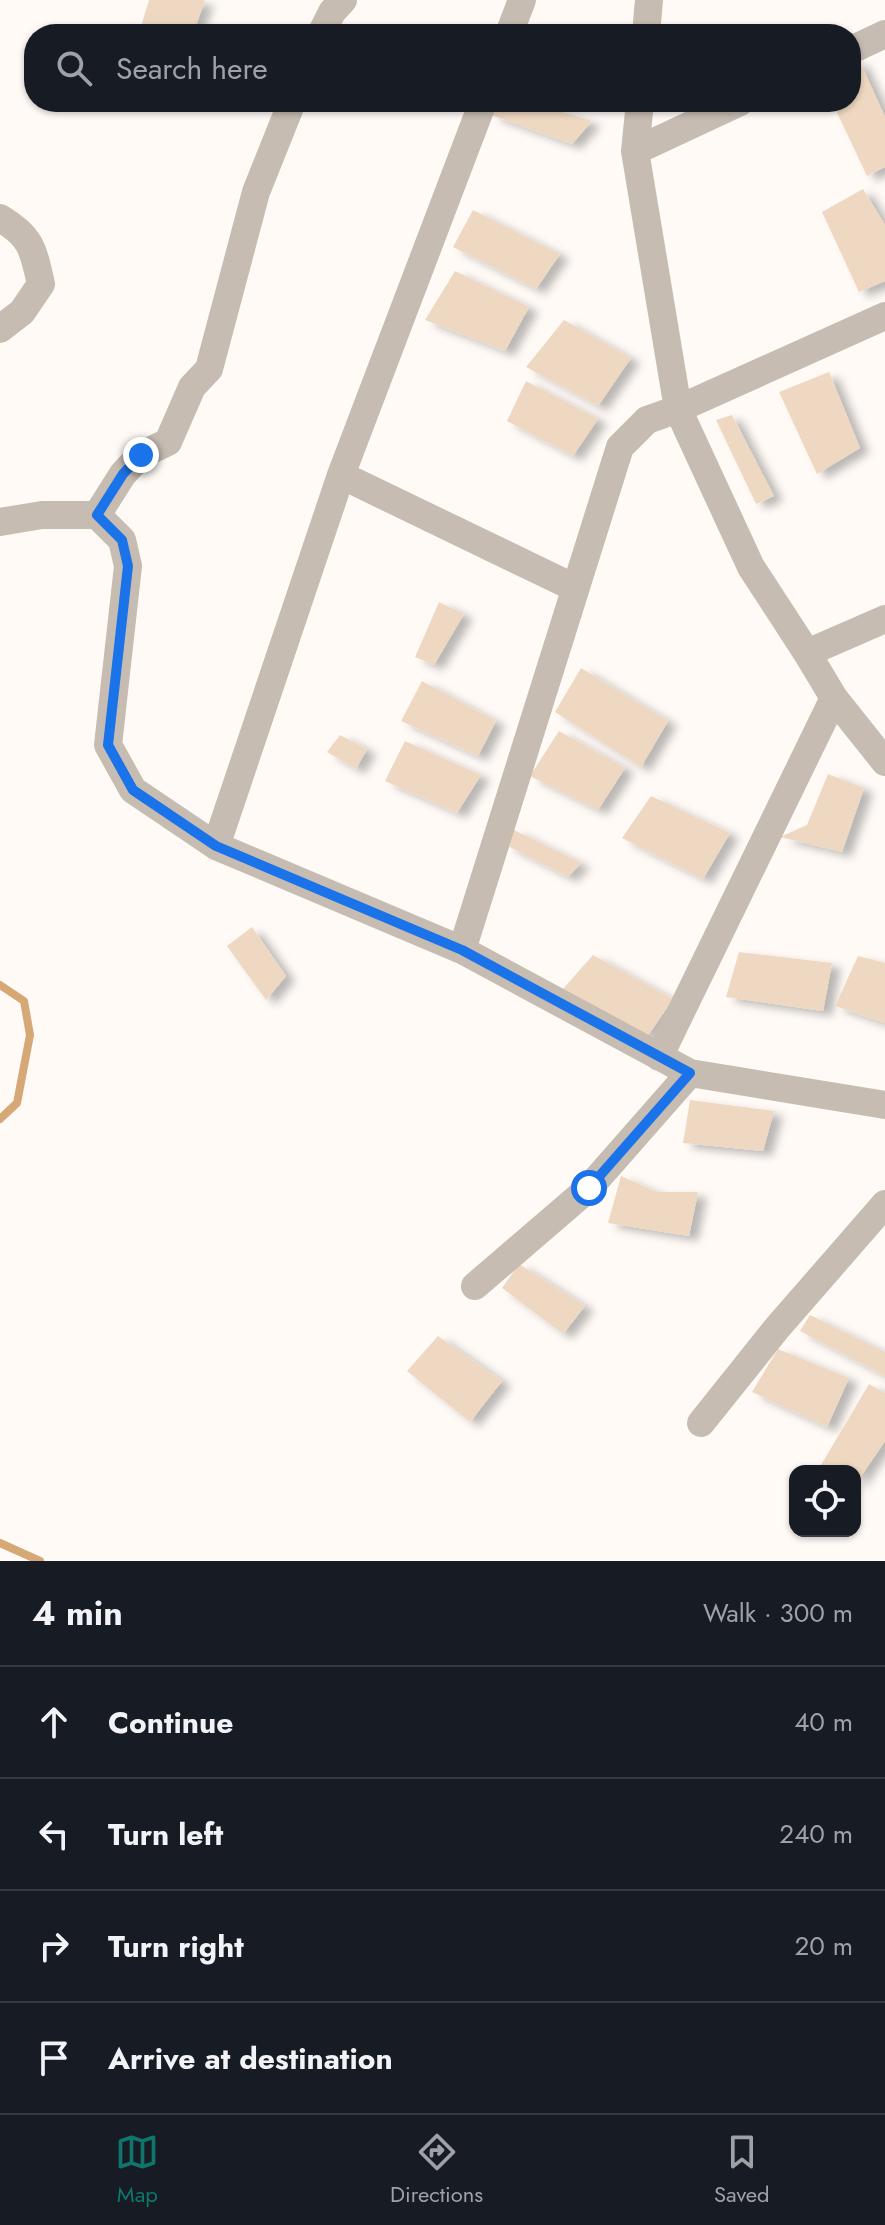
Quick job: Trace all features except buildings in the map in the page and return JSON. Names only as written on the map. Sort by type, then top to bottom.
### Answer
[{"type":"street","points":[[326,24],[343,0]]},
{"type":"street","points":[[513,24],[522,0]]},
{"type":"street","points":[[647,24],[649,0]]},
{"type":"street","points":[[861,45],[885,34]]},
{"type":"street","points":[[97,515],[123,474],[141,455],[168,442],[192,387],[209,369],[256,192],[288,112]]},
{"type":"street","points":[[216,846],[341,475],[479,112]]},
{"type":"street","points":[[639,112],[635,151],[678,409],[751,567],[834,698],[885,762]]},
{"type":"street","points":[[635,151],[719,112]]},
{"type":"street","points":[[0,218],[14,226],[31,245],[41,284],[22,312],[0,329]]},
{"type":"street","points":[[462,950],[620,447],[647,420],[885,316]]},
{"type":"street","points":[[341,475],[575,588]]},
{"type":"street","points":[[0,522],[42,515],[97,515],[122,540],[128,566],[108,745],[133,790],[216,846],[462,950],[690,1073],[885,1105]]},
{"type":"street","points":[[807,653],[885,619]]},
{"type":"street","points":[[659,1057],[834,698]]},
{"type":"street","points":[[475,1286],[589,1188],[690,1073]]},
{"type":"street","points":[[701,1423],[777,1328],[885,1204]]},
{"type":"waterway","points":[[0,985],[24,1001],[30,1035],[17,1103],[0,1119]]},
{"type":"waterway","points":[[0,1543],[40,1561]]},
{"type":"route","points":[[141,455],[123,474],[97,515],[122,540],[128,566],[108,745],[133,790],[216,846],[462,950],[690,1073],[589,1188]]}]
